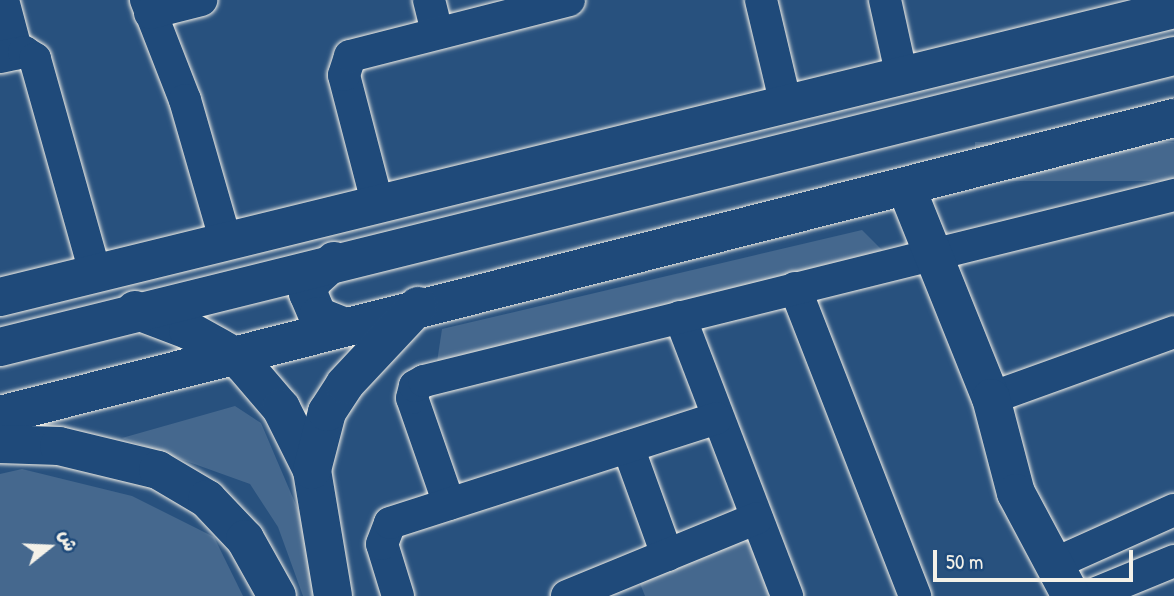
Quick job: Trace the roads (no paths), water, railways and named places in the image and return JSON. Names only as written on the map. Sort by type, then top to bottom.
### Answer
[{"type":"main road","points":[[0,297],[225,239],[1174,9]]},
{"type":"main road","points":[[0,347],[135,310],[1174,56]]},
{"type":"main road","points":[[0,415],[238,358],[418,306],[906,187],[1174,118]]},
{"type":"main road","points":[[906,187],[993,407],[1016,493],[1064,579]]},
{"type":"main road","points":[[334,261],[313,281],[311,306],[318,316],[345,327]]},
{"type":"main road","points":[[312,470],[327,412],[345,384],[418,306]]},
{"type":"main road","points":[[135,310],[188,330],[238,358],[281,408],[312,470],[333,596]]},
{"type":"main road","points":[[0,444],[60,446],[158,470],[207,499],[246,539],[277,596]]},
{"type":"street","points":[[3,0],[9,55],[35,59],[95,272]]},
{"type":"street","points":[[201,0],[148,7],[185,100],[225,239]]},
{"type":"street","points":[[429,0],[437,32]]},
{"type":"street","points":[[377,202],[344,75],[346,61],[356,52],[569,0]]},
{"type":"street","points":[[761,0],[786,105]]},
{"type":"street","points":[[885,0],[902,77]]},
{"type":"street","points":[[449,504],[412,398],[419,383],[1174,195]]},
{"type":"street","points":[[795,288],[915,596]]},
{"type":"street","points":[[680,317],[787,596]]},
{"type":"street","points":[[993,407],[1174,332]]},
{"type":"street","points":[[398,596],[382,544],[386,528],[397,520],[717,418]]},
{"type":"street","points":[[628,447],[667,555]]},
{"type":"street","points":[[1064,579],[1174,510]]},
{"type":"street","points":[[567,596],[635,583],[667,555],[757,518]]},
{"type":"street","points":[[1089,596],[1174,561]]}]
